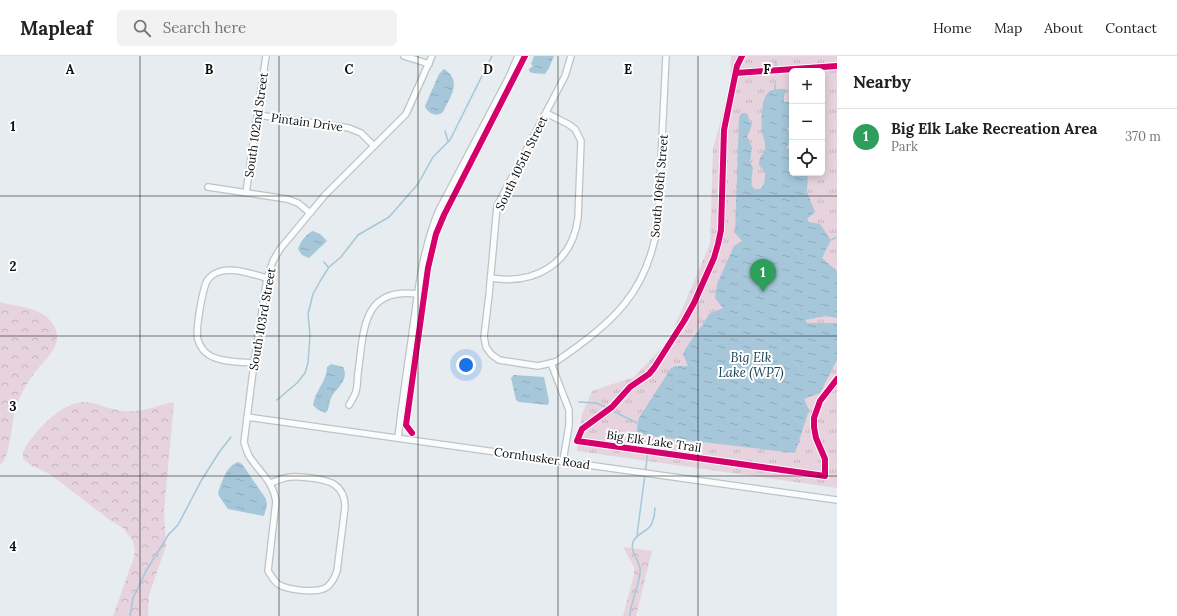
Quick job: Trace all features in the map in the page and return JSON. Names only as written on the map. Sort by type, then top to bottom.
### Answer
[{"type":"street","name":"South 102nd Street","points":[[246,193],[266,56]]},
{"type":"street","points":[[404,56],[429,64]]},
{"type":"street","name":"South 103rd Street","points":[[270,483],[291,477],[300,478],[329,482],[334,484],[341,492],[345,501],[345,507],[337,571],[331,583],[326,588],[314,591],[284,587],[274,580],[268,570],[276,501],[270,483],[248,454],[244,442],[267,278],[273,261],[280,250],[310,213],[330,190],[406,114],[432,56]]},
{"type":"street","points":[[398,438],[417,294],[431,228],[509,77],[518,56]]},
{"type":"street","name":"South 105th Street","points":[[551,363],[538,366],[499,360],[491,354],[486,347],[484,337],[497,206],[565,76],[571,56]]},
{"type":"street","name":"South 106th Street","points":[[551,363],[558,361],[612,319],[635,289],[648,262],[656,236],[658,222],[666,56]]},
{"type":"street","points":[[491,278],[502,280],[520,279],[544,270],[554,264],[563,255],[573,240],[578,218],[581,141],[574,129],[568,124],[546,113]]},
{"type":"street","name":"Pintain Drive","points":[[258,115],[349,128],[361,133],[374,146]]},
{"type":"street","points":[[208,187],[291,200],[298,203],[310,213]]},
{"type":"street","points":[[254,363],[219,359],[210,356],[203,350],[198,340],[197,330],[205,286],[212,275],[228,270],[267,278]]},
{"type":"street","points":[[349,405],[356,393],[364,330],[372,309],[380,301],[395,294],[417,294]]},
{"type":"street","points":[[551,363],[569,410],[569,425],[563,461]]},
{"type":"street","name":"Cornhusker Road","points":[[247,417],[837,500]]},
{"type":"green space","points":[[731,56],[837,56],[837,488],[577,451],[582,414],[592,391],[634,377],[669,340],[710,244],[713,149],[730,86]]},
{"type":"green space","points":[[0,302],[37,311],[44,315],[54,326],[57,334],[57,340],[51,353],[37,369],[25,387],[15,410],[9,448],[4,461],[0,465]]},
{"type":"green space","points":[[81,402],[130,411],[143,410],[174,402],[164,511],[166,546],[149,595],[148,616],[113,616],[134,557],[135,549],[133,541],[123,528],[107,518],[50,474],[32,466],[23,459],[23,452],[26,446],[43,425],[65,408]]},
{"type":"green space","points":[[623,547],[652,551],[636,616],[623,616],[634,575],[634,567]]},
{"type":"water","points":[[534,56],[554,56],[545,74],[532,73],[529,71],[529,69],[533,66],[531,64]]},
{"type":"water","points":[[444,69],[450,74],[454,84],[451,95],[443,112],[435,115],[430,113],[425,106],[439,74]]},
{"type":"water","name":"Big Elk Lake (WP7)","points":[[775,89],[787,90],[784,95],[784,102],[789,102],[789,128],[787,129],[789,132],[789,144],[786,148],[789,148],[789,176],[808,176],[807,192],[815,212],[807,219],[809,222],[820,224],[831,240],[822,258],[837,271],[837,318],[826,316],[805,320],[807,323],[837,323],[837,360],[820,393],[804,399],[809,410],[795,453],[650,436],[637,432],[639,418],[671,368],[675,366],[688,366],[683,354],[692,338],[709,314],[723,308],[715,298],[717,284],[734,246],[742,241],[735,233],[739,117],[742,113],[746,113],[752,125],[747,137],[752,147],[750,162],[753,168],[751,182],[755,189],[760,189],[764,184],[765,178],[765,173],[759,165],[765,148],[762,132],[763,103],[767,94]]},
{"type":"water","points":[[313,231],[320,234],[327,241],[309,258],[302,255],[298,249],[304,238]]},
{"type":"water","points":[[331,364],[343,367],[345,376],[342,384],[333,394],[329,402],[328,410],[325,413],[313,405],[325,377],[327,367]]},
{"type":"water","points":[[514,375],[544,377],[549,401],[548,405],[519,402],[516,400],[511,378]]},
{"type":"water","points":[[238,462],[242,464],[266,499],[267,505],[264,516],[228,509],[219,496],[218,493],[227,471]]},
{"type":"waterway","points":[[277,400],[297,383],[305,373],[308,363],[310,335],[308,314],[313,294],[322,278],[329,267],[341,257],[358,235],[389,217],[418,184],[433,157],[450,140],[492,56]]},
{"type":"waterway","points":[[776,62],[776,67]]},
{"type":"waterway","points":[[775,84],[775,92]]},
{"type":"waterway","points":[[445,131],[448,141]]},
{"type":"waterway","points":[[831,240],[837,237]]},
{"type":"waterway","points":[[324,262],[328,267]]},
{"type":"waterway","points":[[579,402],[596,403],[606,407]]},
{"type":"waterway","points":[[615,412],[637,423]]},
{"type":"waterway","points":[[637,535],[650,436]]},
{"type":"waterway","points":[[130,616],[133,598],[146,571],[169,534],[178,525],[201,481],[220,451],[231,437]]},
{"type":"waterway","points":[[630,616],[640,573],[639,564],[632,546],[637,536],[645,531],[652,523],[655,508]]},
{"type":"cycle path","points":[[412,433],[406,425],[428,268],[436,234],[444,215],[525,56]]},
{"type":"cycle path","name":"Big Elk Lake Trail","points":[[742,56],[737,66],[724,130],[721,230],[714,258],[694,303],[654,368],[649,374],[630,387],[612,407],[582,429],[577,441],[825,476],[825,459],[816,438],[814,418],[820,401],[837,379]]},
{"type":"cycle path","points":[[736,73],[837,66]]},
{"type":"place","name":"Big Elk Lake Recreation Area","points":[[763,292]]}]
